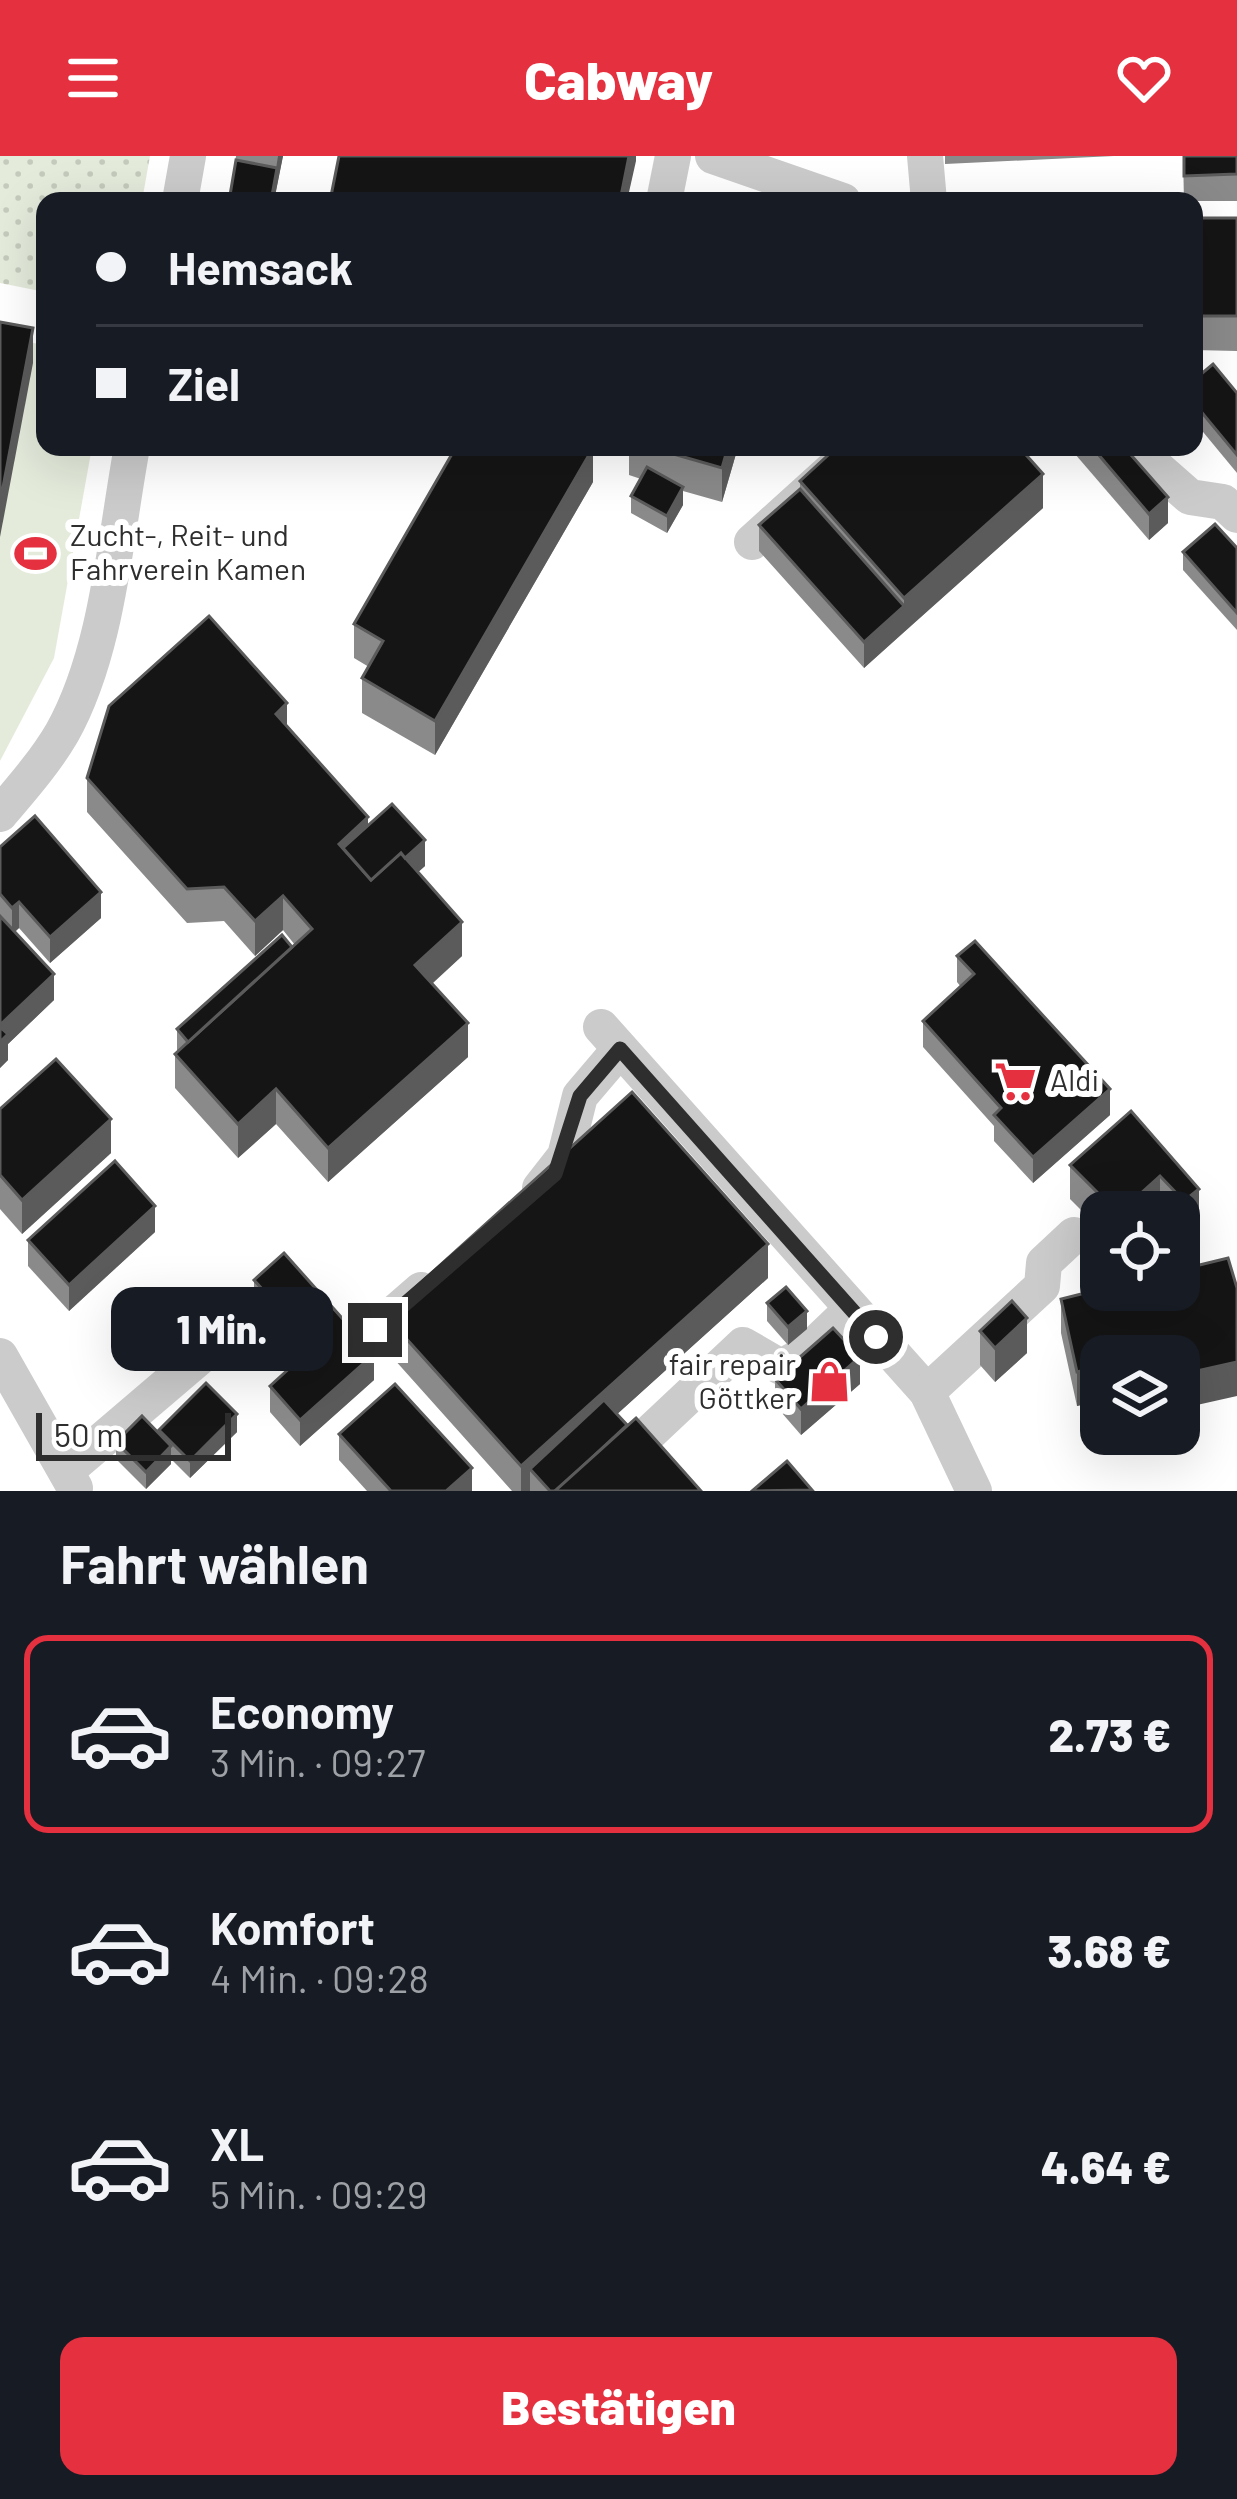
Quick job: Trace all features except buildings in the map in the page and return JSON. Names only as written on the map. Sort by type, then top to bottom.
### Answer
[{"type":"street","points":[[181,192],[188,156]]},
{"type":"street","points":[[666,192],[673,156]]},
{"type":"street","points":[[712,156],[817,192]]},
{"type":"street","points":[[925,156],[928,192]]},
{"type":"street","points":[[0,814],[33,776],[73,708],[100,613],[130,456]]},
{"type":"street","points":[[752,542],[847,456]]},
{"type":"street","points":[[1143,456],[1190,497],[1223,502],[1237,514]]},
{"type":"street","points":[[520,1205],[555,1174],[580,1096],[610,1038],[927,1392],[974,1491]]},
{"type":"street","points":[[927,1392],[1042,1286],[1044,1263],[1074,1235]]},
{"type":"street","points":[[375,1330],[452,1264]]},
{"type":"street","points":[[643,1439],[743,1345],[781,1367],[805,1354],[851,1310]]},
{"type":"street","points":[[0,1356],[71,1481],[202,1354]]},
{"type":"green space","points":[[0,156],[150,156],[144,192],[36,192],[36,290],[0,283]]},
{"type":"green space","name":"Zucht-, Reit- und Fahrverein Kamen","points":[[0,337],[36,343],[36,456],[90,456],[54,658],[0,761]]},
{"type":"place","name":"Zucht-, Reit- und Fahrverein Kamen","points":[[36,553]]},
{"type":"place","name":"Aldi","points":[[1016,1081]]},
{"type":"place","name":"fair repair Göttker","points":[[830,1382]]},
{"type":"route","points":[[375,1330],[555,1174],[565,1156],[580,1096],[620,1049],[876,1337]]}]
